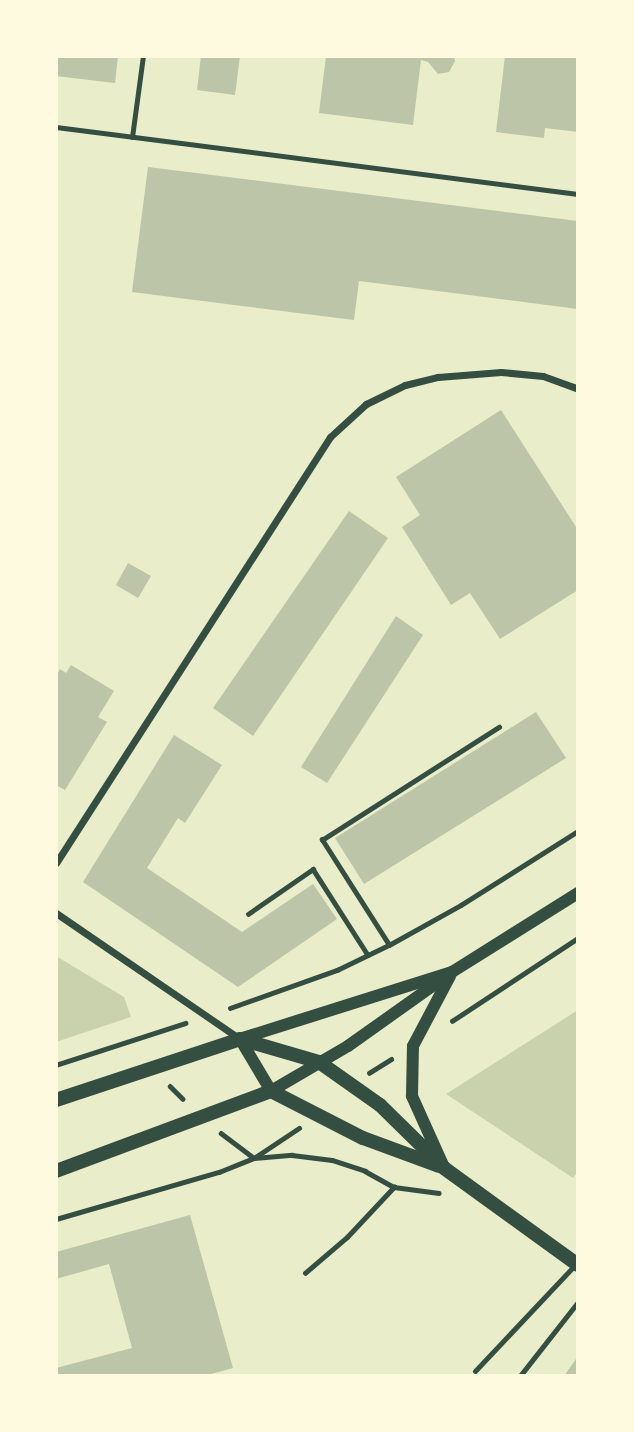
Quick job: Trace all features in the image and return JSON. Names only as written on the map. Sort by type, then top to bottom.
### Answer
[{"type":"main road","points":[[56,1100],[240,1039],[319,1062],[354,1084],[380,1105],[444,1168],[577,1264]]},
{"type":"main road","points":[[56,1171],[271,1091],[363,1138],[444,1168]]},
{"type":"street","points":[[56,863],[330,437],[366,404],[405,385],[501,372],[543,376],[578,389]]},
{"type":"street","points":[[56,913],[240,1039],[271,1091],[348,1046],[452,972],[578,893]]},
{"type":"street","points":[[240,1039],[452,972]]},
{"type":"street","points":[[444,1168],[411,1096],[413,1046],[452,972]]},
{"type":"lane","points":[[132,136],[143,56]]},
{"type":"lane","points":[[56,127],[578,194]]},
{"type":"lane","points":[[475,1371],[577,1264]]},
{"type":"path","points":[[389,945],[322,840],[499,727]]},
{"type":"path","points":[[56,1065],[126,1044],[314,978],[368,955],[461,905],[578,831]]},
{"type":"path","points":[[248,914],[313,869],[368,955]]},
{"type":"path","points":[[446,1025],[578,938]]},
{"type":"path","points":[[126,1044],[202,1118],[254,1158],[292,1155],[332,1160],[365,1171],[394,1187],[449,1194]]},
{"type":"path","points":[[354,1084],[374,1069]]},
{"type":"path","points":[[56,1219],[219,1172],[254,1158],[317,1116]]},
{"type":"path","points":[[305,1273],[347,1237],[394,1187]]},
{"type":"path","points":[[520,1376],[578,1302]]},
{"type":"green space","points":[[56,956],[124,997],[131,1017],[56,1042]]},
{"type":"green space","points":[[578,1010],[578,1171],[573,1178],[446,1094]]},
{"type":"building","points":[[56,56],[118,56],[115,83],[56,76]]},
{"type":"building","points":[[201,56],[240,56],[235,95],[197,90]]},
{"type":"building","points":[[326,56],[454,56],[455,61],[449,72],[438,74],[428,62],[421,60],[413,125],[319,113]]},
{"type":"building","points":[[505,56],[578,56],[578,132],[545,128],[544,138],[496,132]]},
{"type":"building","points":[[148,167],[578,221],[578,309],[359,281],[354,320],[132,292]]},
{"type":"building","points":[[501,410],[578,530],[578,590],[500,639],[470,593],[451,605],[402,527],[420,515],[396,477]]},
{"type":"building","points":[[349,511],[388,538],[253,736],[213,708]]},
{"type":"building","points":[[128,563],[151,576],[138,598],[116,585]]},
{"type":"building","points":[[396,616],[423,635],[327,783],[301,767]]},
{"type":"building","points":[[71,665],[114,691],[98,717],[107,722],[65,790],[56,785],[56,676],[60,669],[66,673]]},
{"type":"building","points":[[536,712],[566,758],[364,884],[335,838]]},
{"type":"building","points":[[174,735],[222,765],[185,823],[178,818],[147,868],[242,932],[313,884],[337,919],[238,987],[83,882]]},
{"type":"building","points":[[190,1215],[233,1368],[204,1376],[56,1376],[56,1368],[132,1348],[109,1264],[56,1279],[56,1252]]},
{"type":"building","points":[[578,1356],[578,1376],[564,1376]]}]
